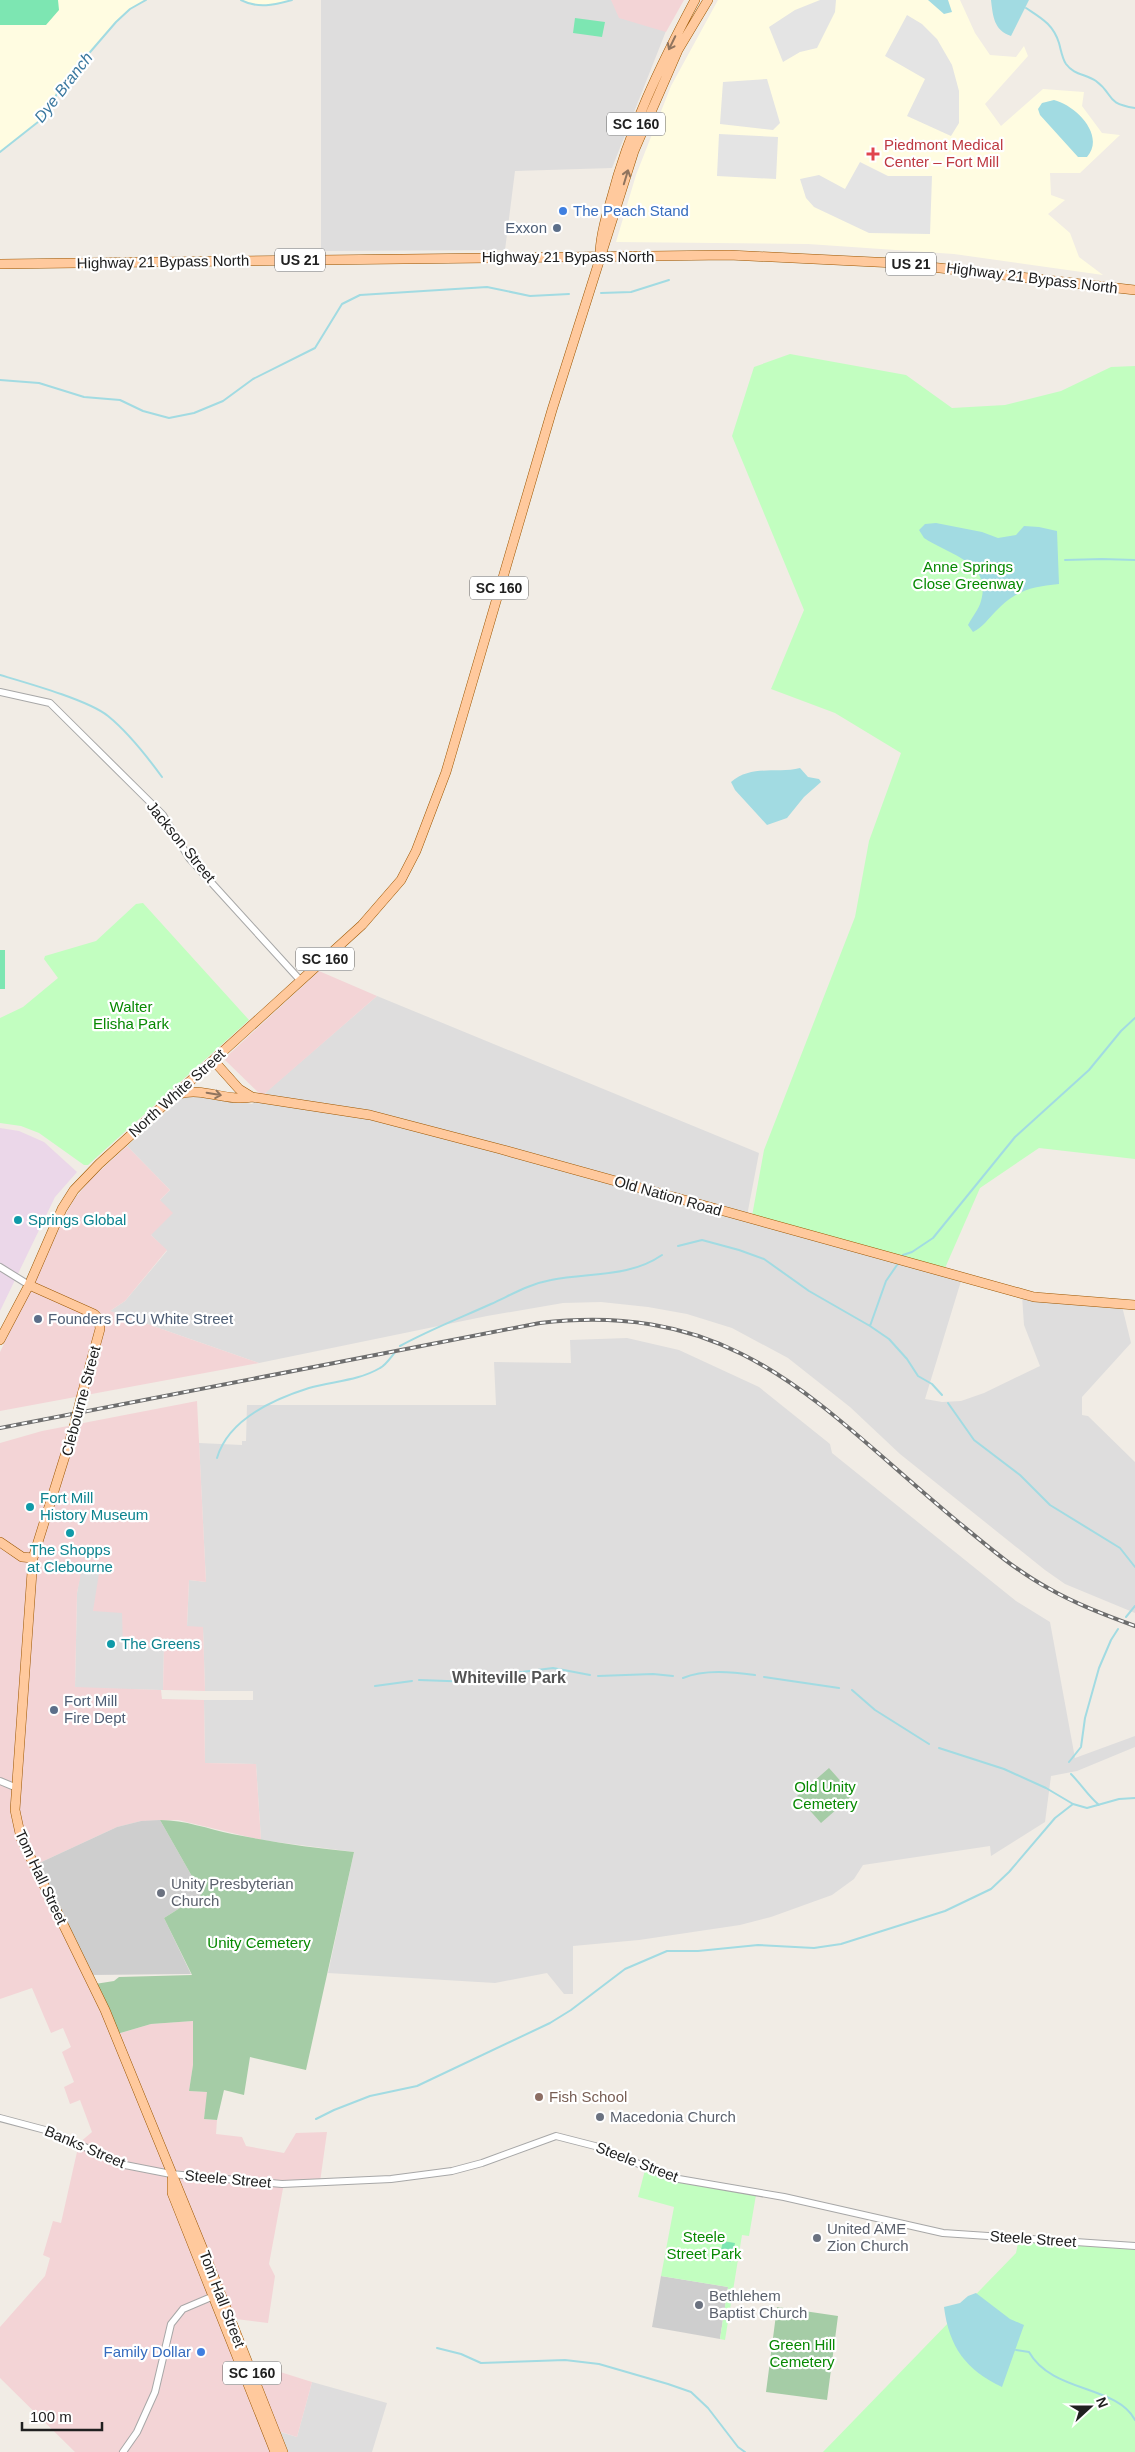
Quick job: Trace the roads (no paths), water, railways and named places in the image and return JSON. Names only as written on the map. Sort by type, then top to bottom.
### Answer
[{"type":"main road","name":"SC 160","points":[[600,257],[601,239],[627,147],[674,40],[695,0]]},
{"type":"main road","name":"SC 160","points":[[401,880],[428,823],[446,772],[552,410],[634,151],[678,50],[708,0]]},
{"type":"main road","name":"Highway 21 Bypass North","points":[[0,264],[729,256],[895,263],[1135,290]]},
{"type":"main road","name":"North White Street","points":[[0,1340],[29,1285],[62,1209],[74,1190],[99,1164],[362,925],[401,880]]},
{"type":"main road","name":"Old Nation Road","points":[[214,1061],[239,1089],[252,1097],[370,1115],[500,1149],[1034,1297],[1135,1305]]},
{"type":"main road","points":[[177,1094],[190,1091],[242,1099],[252,1097]]},
{"type":"main road","name":"Clebourne Street","points":[[29,1285],[94,1314],[99,1319],[100,1329],[74,1427],[32,1558]]},
{"type":"main road","points":[[0,1542],[22,1557],[32,1558]]},
{"type":"main road","name":"Tom Hall Street","points":[[32,1558],[17,1788],[16,1818],[21,1838],[105,2010],[171,2174],[172,2193],[283,2452]]},
{"type":"main road","name":"Tom Hall Street","points":[[216,2295],[276,2452]]},
{"type":"street","name":"Jackson Street","points":[[0,692],[50,703],[163,815],[189,858],[300,980]]},
{"type":"street","points":[[0,1267],[29,1285]]},
{"type":"street","points":[[0,1781],[17,1788]]},
{"type":"street","name":"Banks Street","points":[[0,2118],[49,2131],[125,2165],[171,2174]]},
{"type":"street","name":"Steele Street","points":[[171,2174],[282,2184],[391,2179],[464,2168],[556,2136],[595,2146],[673,2178],[784,2197],[943,2232],[1135,2246]]},
{"type":"street","points":[[123,2452],[138,2432],[155,2392],[171,2324],[183,2309],[216,2295]]},
{"type":"water","points":[[928,0],[948,0],[952,12],[944,14]]},
{"type":"water","points":[[991,0],[1029,0],[1011,36],[1001,30],[995,22]]},
{"type":"water","points":[[1054,100],[1071,108],[1086,122],[1093,140],[1092,148],[1087,157],[1078,157],[1040,115],[1038,109],[1042,103]]},
{"type":"water","points":[[936,523],[982,532],[998,538],[1016,535],[1024,526],[1057,531],[1059,584],[1032,588],[1017,594],[1003,604],[983,625],[973,632],[968,625],[981,601],[983,588],[980,577],[966,561],[924,538],[919,530],[925,524]]},
{"type":"water","points":[[800,768],[808,777],[819,779],[821,782],[804,797],[787,818],[767,825],[735,790],[731,782],[739,776],[756,771]]},
{"type":"water","points":[[976,2293],[1010,2319],[1024,2325],[1002,2387],[978,2373],[961,2356],[946,2321],[944,2307],[960,2303],[968,2296]]},
{"type":"waterway","name":"Dye Branch","points":[[0,152],[38,122],[51,106],[60,87],[116,22],[130,9],[146,0]]},
{"type":"waterway","name":"Dye Branch","points":[[241,0],[260,5],[272,5],[292,0]]},
{"type":"waterway","points":[[1026,8],[1050,26],[1069,68],[1096,81],[1118,104],[1135,108]]},
{"type":"waterway","points":[[601,293],[631,292],[669,280]]},
{"type":"waterway","points":[[0,380],[39,383],[84,397],[120,400],[143,411],[169,418],[194,413],[223,401],[253,379],[315,348],[342,304],[360,295],[487,287],[530,296],[569,294]]},
{"type":"waterway","points":[[1065,560],[1135,560]]},
{"type":"waterway","points":[[0,675],[57,692],[99,710],[130,737],[162,777]]},
{"type":"waterway","points":[[903,1255],[912,1252],[933,1238],[1015,1137],[1089,1070],[1121,1031],[1135,1018]]},
{"type":"waterway","points":[[678,1246],[702,1240],[764,1259],[809,1291],[889,1339],[907,1359],[918,1376],[932,1384],[942,1395]]},
{"type":"waterway","points":[[400,1346],[433,1329],[535,1284],[551,1280],[622,1271],[649,1262],[662,1255]]},
{"type":"waterway","points":[[870,1326],[886,1281],[897,1265]]},
{"type":"waterway","points":[[217,1458],[231,1433],[242,1422],[267,1405],[309,1388],[363,1376],[384,1365],[396,1351]]},
{"type":"waterway","points":[[948,1403],[974,1440],[1020,1475],[1050,1505],[1120,1548],[1135,1567]]},
{"type":"waterway","points":[[1126,1617],[1135,1606]]},
{"type":"waterway","points":[[1069,1762],[1081,1747],[1085,1718],[1099,1668],[1118,1629]]},
{"type":"waterway","points":[[514,1673],[553,1668],[590,1675]]},
{"type":"waterway","points":[[683,1678],[709,1672],[755,1675]]},
{"type":"waterway","points":[[598,1676],[653,1674],[673,1676]]},
{"type":"waterway","points":[[419,1680],[475,1682],[506,1675]]},
{"type":"waterway","points":[[764,1677],[839,1688]]},
{"type":"waterway","points":[[375,1686],[412,1681]]},
{"type":"waterway","points":[[852,1690],[875,1710],[929,1744]]},
{"type":"waterway","points":[[939,1748],[1004,1769],[1046,1788],[1073,1804],[1087,1808],[1119,1799],[1135,1798]]},
{"type":"waterway","points":[[1071,1774],[1099,1805]]},
{"type":"waterway","points":[[316,2119],[370,2096],[417,2086],[550,2023],[571,2010],[625,1969],[667,1951],[698,1951],[758,1945],[814,1948],[841,1944],[945,1911],[991,1889],[1009,1872],[1055,1818],[1073,1804]]},
{"type":"waterway","points":[[437,2348],[461,2354],[481,2363],[565,2360],[599,2364],[668,2384],[691,2392],[708,2408],[738,2447],[745,2452]]},
{"type":"waterway","points":[[1016,2350],[1029,2352],[1039,2365],[1053,2375],[1114,2400],[1126,2409],[1135,2420]]},
{"type":"railway","points":[[0,1428],[540,1323],[609,1320],[670,1328],[723,1345],[771,1370],[816,1402],[861,1438],[957,1521],[1012,1565],[1069,1599],[1135,1626]]},
{"type":"place","name":"Piedmont Medical Center – Fort Mill","points":[[873,154]]},
{"type":"place","name":"The Peach Stand","points":[[563,211]]},
{"type":"place","name":"Exxon","points":[[557,228]]},
{"type":"place","name":"Springs Global","points":[[18,1220]]},
{"type":"place","name":"Founders FCU White Street","points":[[38,1319]]},
{"type":"place","name":"Fort Mill History Museum","points":[[30,1507]]},
{"type":"place","name":"The Shopps at Clebourne","points":[[70,1533]]},
{"type":"place","name":"The Greens","points":[[111,1644]]},
{"type":"place","name":"Fort Mill Fire Dept","points":[[54,1710]]},
{"type":"place","name":"Unity Presbyterian Church","points":[[161,1893]]},
{"type":"place","name":"Fish School","points":[[539,2097]]},
{"type":"place","name":"Macedonia Church","points":[[600,2117]]},
{"type":"place","name":"United AME Zion Church","points":[[817,2238]]},
{"type":"place","name":"Bethlehem Baptist Church","points":[[699,2305]]},
{"type":"place","name":"Family Dollar","points":[[201,2352]]},
{"type":"district","name":"Whiteville Park","points":[[509,1677]]},
{"type":"park label","name":"Anne Springs Close Greenway","points":[[968,576]]},
{"type":"park label","name":"Walter Elisha Park","points":[[131,1016]]},
{"type":"park label","name":"Old Unity Cemetery","points":[[825,1796]]},
{"type":"park label","name":"Unity Cemetery","points":[[259,1943]]},
{"type":"park label","name":"Steele Street Park","points":[[704,2246]]},
{"type":"park label","name":"Green Hill Cemetery","points":[[802,2354]]}]
